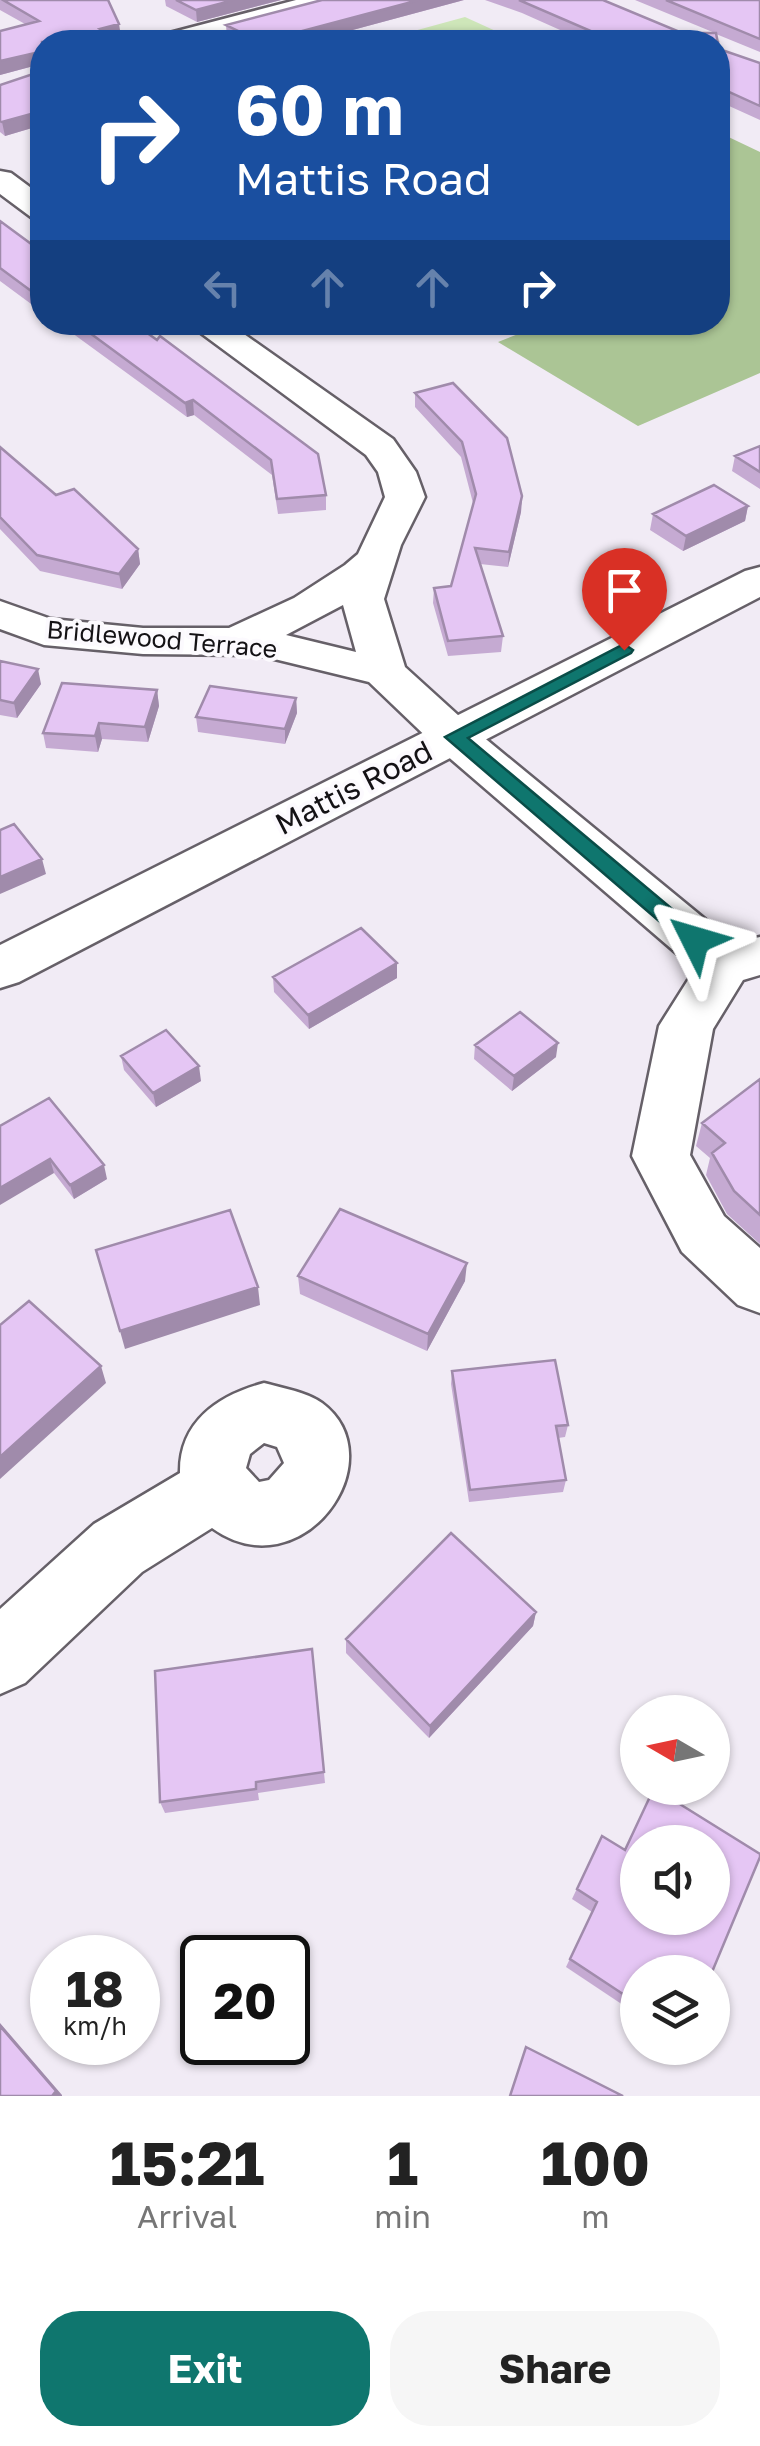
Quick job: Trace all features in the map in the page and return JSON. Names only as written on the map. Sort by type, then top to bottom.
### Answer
[{"type":"street","points":[[217,30],[326,0]]},
{"type":"street","points":[[0,180],[30,201]]},
{"type":"street","points":[[221,335],[380,447],[396,472],[405,497],[376,559],[363,599],[384,672],[454,737],[742,960],[686,1026],[661,1156],[703,1234],[760,1286]]},
{"type":"street","points":[[234,642],[318,606],[348,586],[376,559]]},
{"type":"street","name":"Mattis Road","points":[[0,968],[760,580]]},
{"type":"street","name":"Bridlewood Terrace","points":[[0,614],[44,632],[143,641],[258,642],[384,672]]},
{"type":"street","points":[[0,1658],[118,1548],[220,1486]]},
{"type":"green space","points":[[465,17],[494,30],[418,30]]},
{"type":"green space","points":[[730,138],[760,152],[760,373],[638,426],[498,342],[516,335],[730,335]]},
{"type":"building","points":[[3,0],[108,0],[119,24],[102,30],[30,30],[30,54],[0,61],[0,31],[39,21]]},
{"type":"building","points":[[176,0],[234,0],[196,10]]},
{"type":"building","points":[[322,0],[419,0],[306,30],[236,30],[226,25]]},
{"type":"building","points":[[519,0],[603,0],[675,30],[588,30]]},
{"type":"building","points":[[666,0],[760,0],[760,39]]},
{"type":"building","points":[[730,53],[760,63],[760,106],[730,92]]},
{"type":"building","points":[[30,75],[30,114],[0,121],[0,85]]},
{"type":"building","points":[[0,221],[30,243],[30,290],[0,268]]},
{"type":"building","points":[[93,335],[150,335],[157,340],[160,336],[318,454],[326,495],[277,499],[271,460],[193,400],[185,403]]},
{"type":"building","points":[[453,383],[507,438],[522,496],[509,552],[475,548],[503,636],[448,641],[434,588],[451,586],[476,494],[462,442],[415,393]]},
{"type":"building","points":[[760,446],[760,472],[735,456]]},
{"type":"building","points":[[0,447],[56,495],[74,489],[138,549],[119,574],[37,555],[0,517]]},
{"type":"building","points":[[714,485],[748,506],[686,536],[653,514]]},
{"type":"building","points":[[0,661],[38,669],[14,703],[0,700]]},
{"type":"building","points":[[62,683],[157,690],[145,727],[99,723],[95,736],[43,733]]},
{"type":"building","points":[[210,686],[296,698],[285,729],[196,717]]},
{"type":"building","points":[[14,824],[42,859],[0,877],[0,830]]},
{"type":"building","points":[[361,928],[397,963],[308,1015],[273,977]]},
{"type":"building","points":[[520,1012],[558,1043],[514,1076],[475,1045]]},
{"type":"building","points":[[166,1030],[199,1066],[153,1093],[121,1056]]},
{"type":"building","points":[[760,1079],[760,1215],[734,1191],[712,1153],[725,1143],[702,1123]]},
{"type":"building","points":[[49,1098],[104,1165],[70,1185],[50,1159],[0,1188],[0,1126]]},
{"type":"building","points":[[340,1209],[467,1263],[428,1334],[298,1276]]},
{"type":"building","points":[[230,1210],[258,1287],[120,1331],[96,1250]]},
{"type":"building","points":[[29,1301],[101,1366],[0,1457],[0,1325]]},
{"type":"building","points":[[555,1360],[568,1425],[556,1426],[566,1480],[470,1490],[452,1371]]},
{"type":"building","points":[[451,1533],[536,1612],[430,1726],[346,1639]]},
{"type":"building","points":[[312,1649],[324,1772],[256,1782],[256,1789],[160,1802],[155,1671]]},
{"type":"building","points":[[646,1805],[681,1805],[713,1825],[637,1825]]},
{"type":"building","points":[[730,1835],[760,1857],[730,1929]]},
{"type":"building","points":[[602,1836],[620,1847],[620,1935],[727,1935],[719,1955],[620,1955],[620,1992],[570,1959],[597,1902],[577,1889]]},
{"type":"building","points":[[0,2026],[56,2091],[52,2096],[0,2096]]},
{"type":"building","points":[[526,2047],[623,2096],[510,2096]]},
{"type":"route","points":[[624,650],[454,737],[695,940]]}]
